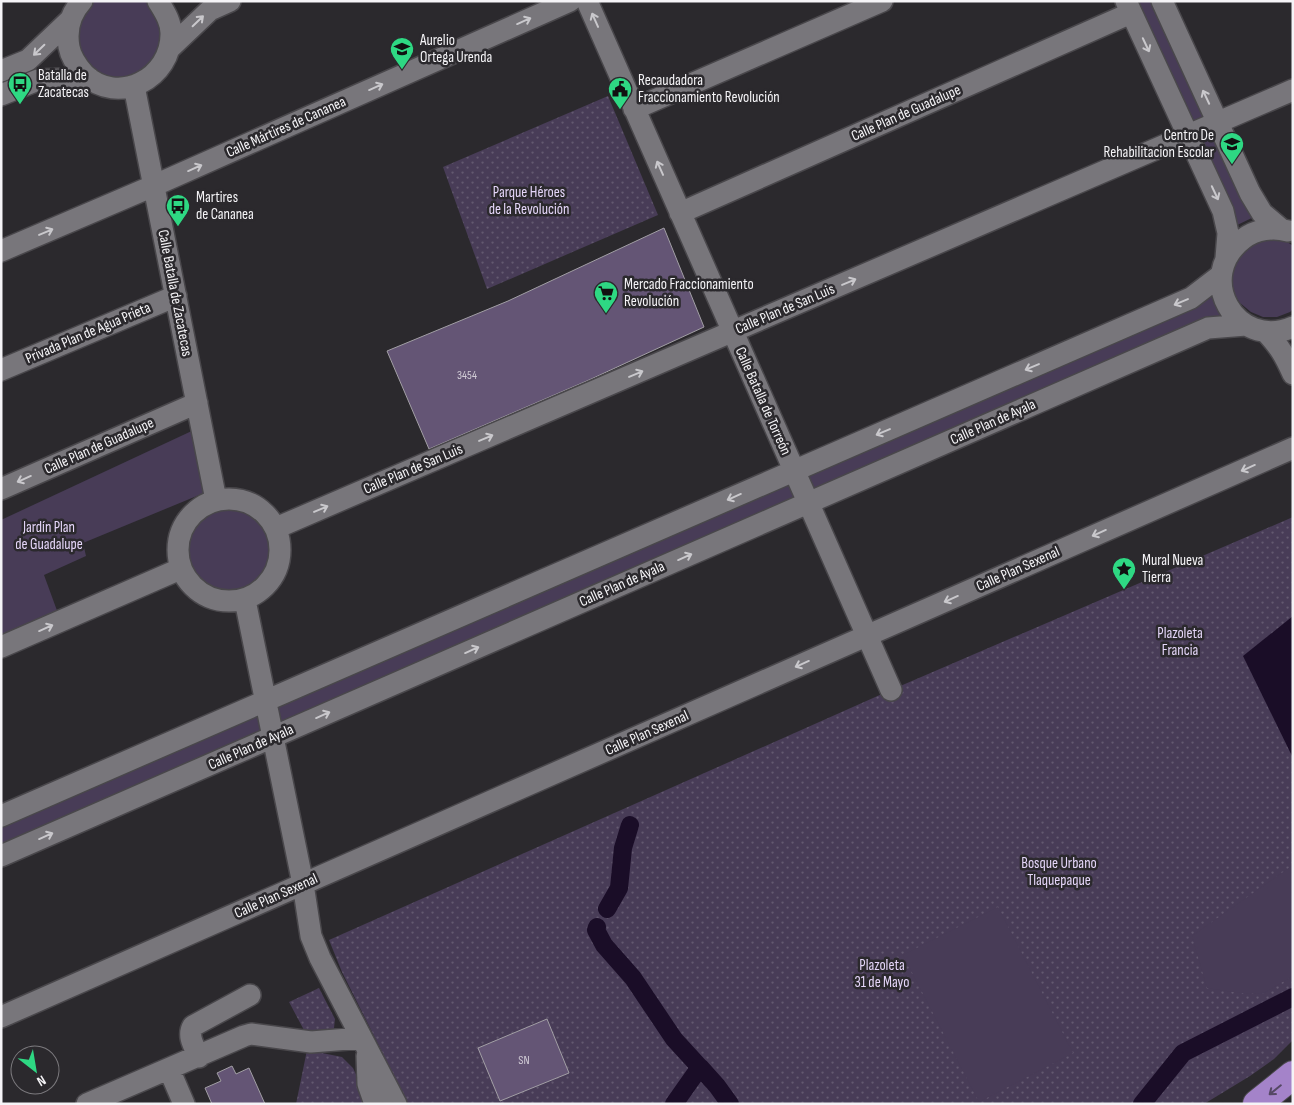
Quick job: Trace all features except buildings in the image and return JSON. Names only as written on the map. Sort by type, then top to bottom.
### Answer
[{"type":"highway","points":[[1257,1104],[1293,1075]]},
{"type":"street","points":[[82,1],[70,20],[68,36],[70,52],[77,67],[89,78],[103,85],[118,88],[134,86],[146,80],[157,72],[165,61],[170,48],[171,31],[167,15],[158,1]]},
{"type":"street","points":[[170,48],[210,10],[230,1]]},
{"type":"street","name":"Calle Mártires de Cananea","points":[[1,251],[154,186],[570,1]]},
{"type":"street","name":"Calle Batalla de Torreón","points":[[587,1],[891,690]]},
{"type":"street","points":[[634,109],[882,1]]},
{"type":"street","points":[[1162,1],[1250,193],[1262,213],[1287,231]]},
{"type":"street","points":[[1128,7],[1223,210],[1228,234],[1223,267],[1223,295],[1226,304],[1240,321],[1256,330],[1266,332],[1284,331],[1293,327]]},
{"type":"street","name":"Calle Plan de Guadalupe","points":[[680,213],[1128,7]]},
{"type":"street","points":[[1,71],[28,60],[70,20]]},
{"type":"street","points":[[1,95],[38,80],[89,78]]},
{"type":"street","name":"Calle Batalla de Zacatecas","points":[[134,86],[216,500]]},
{"type":"street","name":"Calle Plan de San Luis","points":[[276,528],[1293,90]]},
{"type":"street","points":[[1,816],[1191,298],[1223,267],[1235,244],[1249,234],[1264,229],[1287,231]]},
{"type":"street","name":"Privada Plan de Agua Prieta","points":[[1,370],[176,296]]},
{"type":"street","name":"Calle Plan de Ayala","points":[[1,856],[1208,328],[1246,325]]},
{"type":"street","points":[[1266,332],[1284,353],[1293,374]]},
{"type":"street","name":"Calle Plan de Guadalupe","points":[[1,489],[197,403]]},
{"type":"street","name":"Calle Plan Sexenal","points":[[1,1017],[1293,448]]},
{"type":"street","points":[[234,499],[251,503],[266,514],[276,528],[281,549],[277,571],[264,589],[245,600],[226,602],[206,597],[191,586],[180,569],[177,555],[178,540],[183,527],[192,515],[203,506],[216,500],[234,499]]},
{"type":"street","points":[[1,647],[180,569]]},
{"type":"street","points":[[245,600],[303,884],[311,936],[396,1104]]},
{"type":"street","points":[[198,1057],[190,1034],[191,1028],[250,995]]},
{"type":"street","points":[[88,1104],[250,1034],[311,1042],[364,1043]]},
{"type":"street","points":[[364,1043],[368,1084],[376,1104]]},
{"type":"street","points":[[169,1069],[184,1104]]},
{"type":"green space","points":[[83,1],[154,1],[170,40],[134,86],[77,67],[70,20]]},
{"type":"green space","points":[[1129,1],[1162,1],[1262,213],[1227,230]]},
{"type":"green space","name":"Parque Héroes de la Revolución","points":[[608,96],[658,215],[487,289],[443,167]]},
{"type":"green space","points":[[1274,238],[1286,241],[1293,246],[1293,309],[1277,317],[1263,317],[1251,312],[1240,303],[1233,292],[1231,279],[1233,265],[1249,244]]},
{"type":"green space","points":[[1221,283],[1240,321],[809,498],[799,473]]},
{"type":"green space","name":"Jardín Plan de Guadalupe","points":[[196,429],[204,493],[83,543],[86,556],[44,575],[59,616],[1,640],[1,520]]},
{"type":"green space","points":[[796,474],[808,503],[277,735],[266,701]]},
{"type":"green space","points":[[229,499],[239,500],[258,507],[272,521],[279,540],[279,560],[272,579],[258,593],[239,600],[229,601],[219,600],[200,593],[186,579],[179,560],[178,550],[179,540],[186,521],[200,507],[219,500]]},
{"type":"green space","name":"Bosque Urbano Tlaquepaque","points":[[1293,517],[1293,1040],[1274,1059],[1250,1076],[1204,1104],[408,1104],[342,972],[329,940],[891,690]]},
{"type":"green space","points":[[263,708],[273,737],[1,856],[1,819]]},
{"type":"green space","points":[[1293,865],[1293,976],[1262,994],[1207,988],[1192,936]]},
{"type":"green space","points":[[998,907],[1073,1053],[979,1102],[903,955]]},
{"type":"green space","points":[[319,988],[335,1019],[333,1037],[305,1032],[289,1002]]},
{"type":"green space","points":[[307,1050],[342,1057],[353,1068],[370,1104],[296,1104]]},
{"type":"shaded area","points":[[1293,616],[1293,758],[1243,656]]},
{"type":"waterway","points":[[607,909],[619,888],[623,848],[630,825]]},
{"type":"waterway","points":[[597,927],[596,930],[604,945],[633,978],[674,1039],[717,1086]]},
{"type":"waterway","points":[[1142,1104],[1183,1053],[1293,997]]},
{"type":"waterway","points":[[674,1104],[700,1067],[730,1104]]},
{"type":"place","name":"Aurelio Ortega Urenda","points":[[402,70]]},
{"type":"place","name":"Batalla de Zacatecas","points":[[20,105]]},
{"type":"place","name":"Recaudadora Fraccionamiento Revolución","points":[[620,110]]},
{"type":"place","name":"Centro De Rehabilitacion Escolar","points":[[1232,165]]},
{"type":"place","name":"Martires de Cananea","points":[[178,227]]},
{"type":"place","name":"Mercado Fraccionamiento Revolución","points":[[606,314]]},
{"type":"place","name":"Mural Nueva Tierra","points":[[1124,590]]},
{"type":"park label","name":"Plazoleta Francia","points":[[1180,642]]},
{"type":"park label","name":"Plazoleta 31 de Mayo","points":[[882,974]]}]
